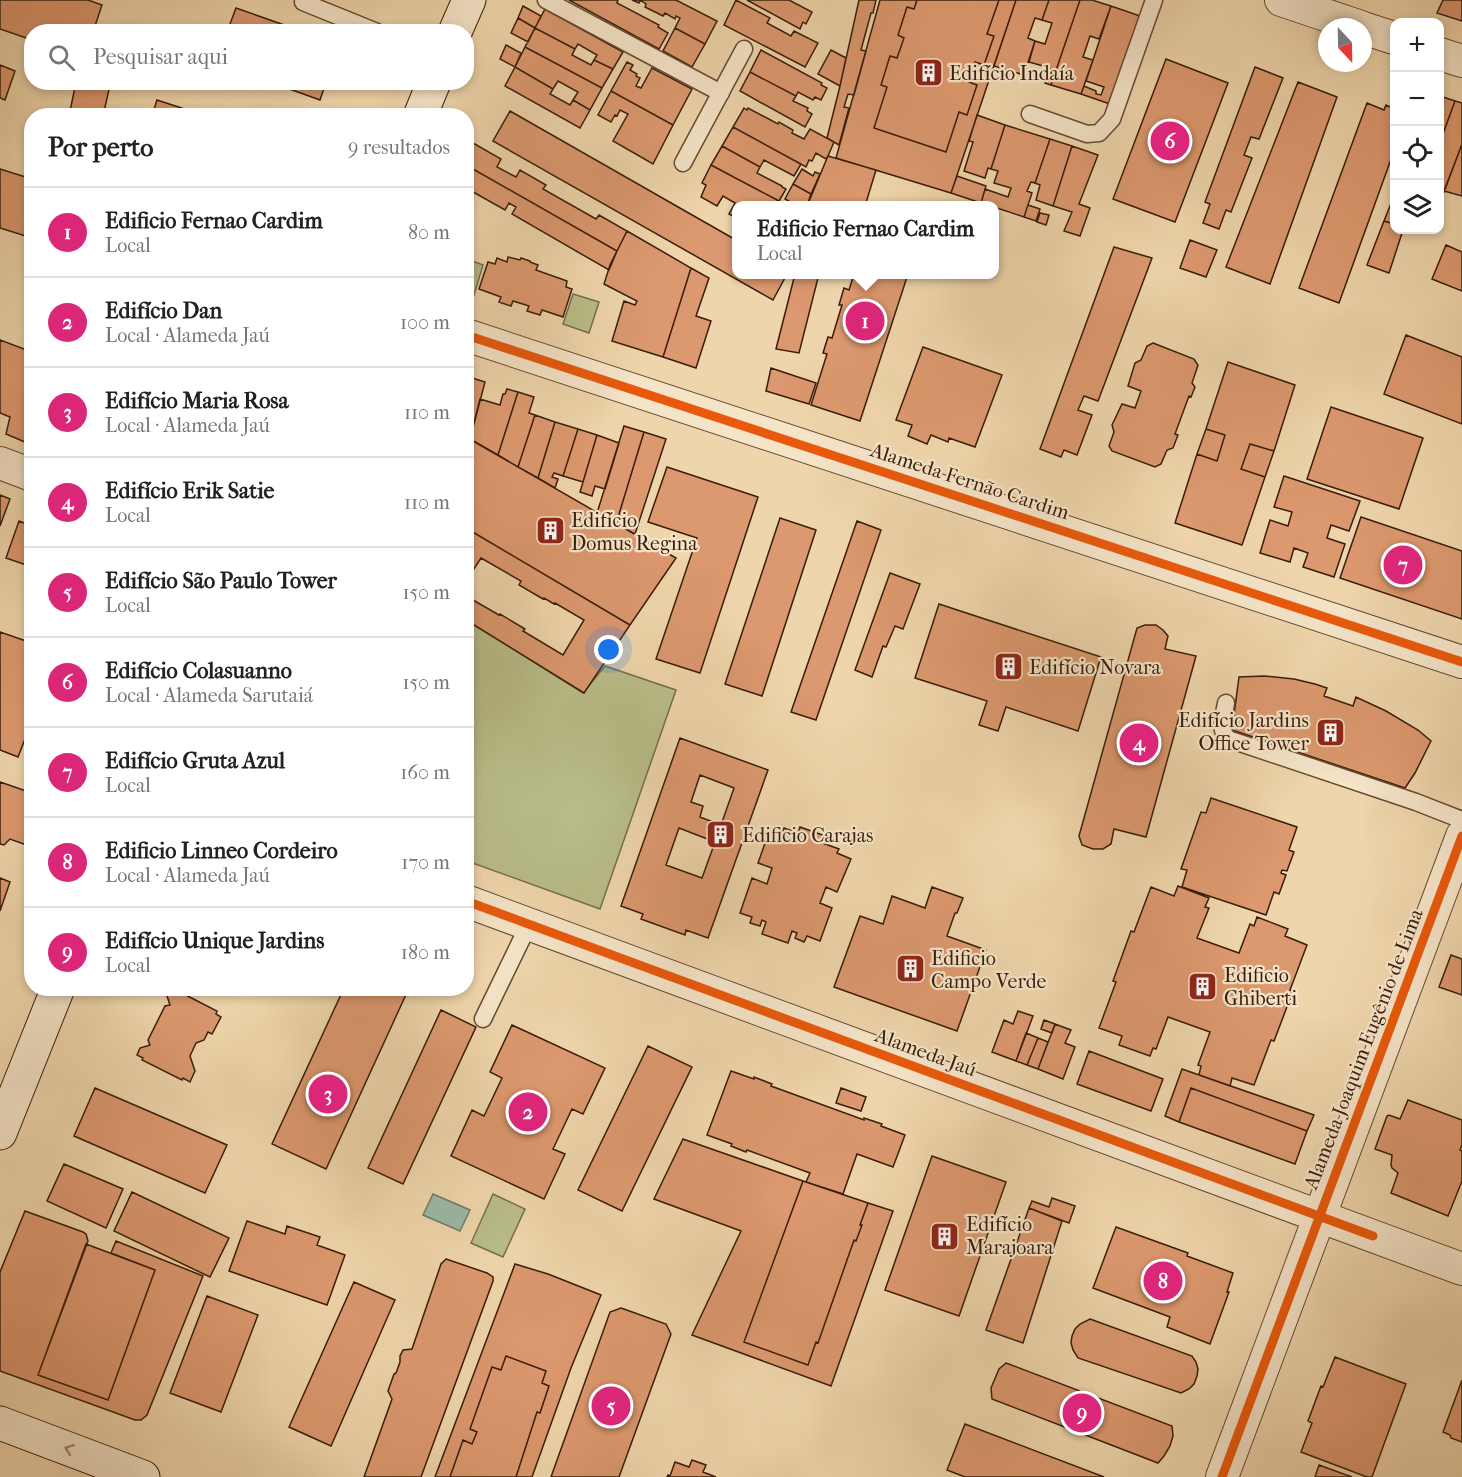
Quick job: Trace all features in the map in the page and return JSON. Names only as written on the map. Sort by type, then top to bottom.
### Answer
[{"type":"main road","points":[[458,24],[469,0]]},
{"type":"main road","points":[[423,108],[431,90]]},
{"type":"main road","points":[[0,1133],[55,996]]},
{"type":"main road","points":[[0,1423],[143,1477]]},
{"type":"street","points":[[1281,0],[1335,18]]},
{"type":"street","points":[[1372,30],[1390,36]]},
{"type":"street","points":[[1444,55],[1462,61]]},
{"type":"street","name":"Alameda Fernão Cardim","points":[[474,338],[1462,662]]},
{"type":"street","points":[[0,462],[24,472]]},
{"type":"street","name":"Alameda Joaquim Eugênio de Lima","points":[[1222,1477],[1462,836]]},
{"type":"street","name":"Alameda Jaú","points":[[474,904],[1462,1269]]},
{"type":"lane","points":[[546,0],[721,93]]},
{"type":"lane","points":[[1030,114],[1087,134],[1099,133],[1112,119],[1154,0]]},
{"type":"lane","points":[[303,2],[357,24]]},
{"type":"lane","points":[[683,163],[744,49]]},
{"type":"lane","points":[[1226,703],[1222,727],[1223,734],[1228,739],[1416,802],[1462,820]]},
{"type":"lane","points":[[483,1019],[529,924]]},
{"type":"green space","points":[[474,262],[483,265],[474,295]]},
{"type":"green space","points":[[573,294],[599,302],[589,333],[563,324]]},
{"type":"green space","points":[[474,625],[583,693],[605,666],[676,690],[600,909],[474,864]]},
{"type":"green space","points":[[493,1194],[525,1209],[503,1257],[471,1243]]},
{"type":"shaded area","points":[[433,1194],[470,1210],[460,1231],[423,1215]]},
{"type":"building","points":[[0,0],[88,0],[102,5],[96,24],[24,24],[24,37],[0,29]]},
{"type":"building","points":[[569,0],[618,0],[617,3],[659,25],[658,27],[668,33],[659,49]]},
{"type":"building","points":[[640,0],[676,0],[717,21],[705,44],[675,28],[680,18],[676,16],[675,19],[665,13],[663,16],[645,7],[646,4]]},
{"type":"building","points":[[736,0],[770,18],[767,23],[791,36],[794,31],[818,43],[805,67],[724,25]]},
{"type":"building","points":[[747,0],[789,0],[812,12],[806,24],[803,22],[800,29]]},
{"type":"building","points":[[859,0],[876,0],[861,50],[866,51],[854,95],[848,94],[844,107],[849,108],[839,145],[827,138]]},
{"type":"building","points":[[880,0],[917,0],[914,9],[907,7],[898,35],[904,38],[897,58],[890,56],[881,85],[887,87],[874,128],[946,152],[959,112],[967,115],[977,85],[969,82],[975,62],[984,65],[994,36],[987,34],[999,0],[1016,0],[951,193],[836,158]]},
{"type":"building","name":"Edifício Indaía","points":[[917,0],[999,0],[987,34],[994,36],[984,65],[975,62],[969,82],[977,85],[967,115],[959,112],[946,152],[874,128],[887,87],[881,85],[890,56],[897,58],[904,38],[898,35],[907,7],[914,9]]},
{"type":"building","points":[[1016,0],[1049,0],[1042,20],[1035,18],[1028,38],[1035,41],[1024,75],[994,66]]},
{"type":"building","points":[[1049,0],[1080,0],[1051,85],[1045,83],[1050,68],[1029,62],[1035,41],[1045,44],[1052,23],[1042,20]]},
{"type":"building","points":[[1080,0],[1092,0],[1111,6],[1099,39],[1090,36],[1083,57],[1093,60],[1081,94],[1051,85]]},
{"type":"building","points":[[1443,0],[1462,0],[1462,21],[1437,13]]},
{"type":"building","points":[[523,6],[541,16],[535,28],[518,18]]},
{"type":"building","points":[[1111,6],[1140,16],[1110,104],[1081,94],[1084,86],[1101,95],[1104,87],[1086,81]]},
{"type":"building","points":[[236,8],[281,24],[230,24]]},
{"type":"building","points":[[545,9],[623,52],[613,69],[594,60],[597,55],[578,44],[575,49],[535,28]]},
{"type":"building","points":[[518,18],[535,28],[528,42],[511,33]]},
{"type":"building","points":[[535,28],[575,49],[572,55],[591,65],[594,60],[613,69],[602,88],[525,47]]},
{"type":"building","points":[[675,28],[705,44],[692,67],[663,51]]},
{"type":"building","points":[[506,45],[521,53],[515,67],[500,59]]},
{"type":"building","points":[[525,47],[602,88],[590,110],[573,100],[578,92],[558,81],[553,89],[515,67]]},
{"type":"building","points":[[761,50],[822,83],[821,85],[827,88],[821,100],[815,97],[813,100],[798,92],[796,96],[750,72]]},
{"type":"building","points":[[831,50],[846,58],[840,86],[818,74]]},
{"type":"building","points":[[1166,59],[1228,83],[1175,222],[1113,199]]},
{"type":"building","points":[[627,62],[633,65],[630,70],[640,78],[636,86],[641,88],[652,68],[692,89],[673,125],[611,91]]},
{"type":"building","points":[[0,65],[15,71],[5,100],[0,98]]},
{"type":"building","points":[[515,67],[553,89],[550,94],[570,105],[573,100],[590,110],[580,128],[505,86]]},
{"type":"building","points":[[1255,67],[1283,78],[1259,139],[1251,137],[1244,155],[1252,158],[1231,212],[1226,210],[1219,229],[1203,223],[1210,204],[1205,202]]},
{"type":"building","points":[[750,72],[796,96],[793,101],[808,108],[807,111],[812,114],[805,127],[740,91]]},
{"type":"building","points":[[1298,82],[1337,97],[1270,284],[1226,267]]},
{"type":"building","points":[[74,90],[109,90],[105,108],[71,108]]},
{"type":"building","points":[[292,90],[323,90],[320,100]]},
{"type":"building","points":[[611,91],[673,125],[653,164],[613,141],[628,114],[620,110],[611,122],[598,115]]},
{"type":"building","points":[[1444,97],[1455,101],[1444,131]]},
{"type":"building","points":[[157,100],[182,108],[154,108]]},
{"type":"building","points":[[1455,101],[1462,103],[1462,144],[1444,192],[1444,180],[1444,131]]},
{"type":"building","points":[[1367,103],[1384,110],[1386,105],[1390,107],[1390,162],[1339,303],[1299,288]]},
{"type":"building","points":[[744,108],[778,124],[779,122],[804,139],[810,129],[834,142],[828,156],[826,159],[816,153],[806,167],[733,127]]},
{"type":"building","points":[[510,111],[732,238],[732,277],[493,141]]},
{"type":"building","points":[[977,115],[1005,125],[991,169],[988,168],[985,178],[964,171],[973,142],[969,141]]},
{"type":"building","points":[[1005,125],[1050,139],[1035,183],[1031,182],[1027,191],[1032,193],[1024,217],[999,209],[999,201],[982,201],[985,189],[1008,197],[1011,188],[994,183],[998,171],[991,169]]},
{"type":"building","points":[[733,127],[801,164],[794,176],[764,160],[760,167],[722,146]]},
{"type":"building","points":[[1050,139],[1072,146],[1053,206],[1036,200],[1040,185],[1035,183]]},
{"type":"building","points":[[474,144],[501,159],[497,167],[516,177],[520,170],[546,185],[543,189],[596,219],[599,215],[627,231],[617,251],[474,170]]},
{"type":"building","points":[[1462,144],[1462,196],[1444,191]]},
{"type":"building","points":[[722,146],[760,167],[757,173],[786,189],[779,201],[711,165]]},
{"type":"building","points":[[1072,146],[1098,155],[1079,204],[1090,208],[1080,236],[1064,231],[1072,212],[1053,206]]},
{"type":"building","points":[[828,156],[876,170],[867,201],[809,201]]},
{"type":"building","points":[[711,165],[779,201],[732,201],[723,196],[717,206],[701,197],[706,185],[702,183]]},
{"type":"building","points":[[0,169],[24,176],[24,236],[0,228]]},
{"type":"building","points":[[802,169],[813,176],[815,172],[820,174],[811,194],[793,184]]},
{"type":"building","points":[[474,170],[617,251],[609,270],[512,214],[516,207],[509,203],[505,210],[474,193]]},
{"type":"building","points":[[957,176],[986,186],[982,201],[951,193]]},
{"type":"building","points":[[793,184],[811,194],[809,201],[785,199]]},
{"type":"building","points":[[1028,205],[1040,209],[1036,221],[1024,217]]},
{"type":"building","points":[[1390,206],[1390,223],[1384,221]]},
{"type":"building","points":[[1040,213],[1049,215],[1046,225],[1037,222]]},
{"type":"building","points":[[1384,221],[1390,223],[1390,234],[1402,234],[1389,273],[1367,265]]},
{"type":"building","points":[[627,231],[691,268],[663,357],[612,341],[624,301],[635,305],[637,301],[604,284],[610,265]]},
{"type":"building","points":[[1190,240],[1217,250],[1206,277],[1180,268]]},
{"type":"building","points":[[1446,245],[1462,252],[1462,291],[1432,279]]},
{"type":"building","points":[[1114,247],[1152,258],[1098,401],[1084,396],[1078,410],[1092,415],[1077,455],[1064,450],[1061,457],[1040,449]]},
{"type":"building","points":[[508,257],[530,261],[538,265],[536,270],[567,281],[566,287],[572,289],[563,317],[542,310],[540,315],[527,311],[529,306],[513,301],[511,306],[499,302],[501,297],[479,289],[488,262],[495,264],[497,258],[507,262]]},
{"type":"building","points":[[691,268],[709,278],[696,316],[711,321],[696,368],[663,357]]},
{"type":"building","points":[[736,279],[784,279],[773,300]]},
{"type":"building","points":[[794,279],[818,279],[799,353],[776,349]]},
{"type":"building","points":[[852,279],[906,279],[860,421],[811,405],[827,354],[823,353],[828,337],[832,338],[842,305],[839,305],[844,288],[849,290]]},
{"type":"building","points":[[1406,335],[1462,357],[1462,424],[1384,394]]},
{"type":"building","points":[[0,340],[24,349],[24,442],[6,434],[10,417],[0,413]]},
{"type":"building","points":[[1153,343],[1194,359],[1198,365],[1192,383],[1195,387],[1191,397],[1189,396],[1175,434],[1178,435],[1173,448],[1167,450],[1161,464],[1155,467],[1112,451],[1109,446],[1114,432],[1112,425],[1122,404],[1135,408],[1141,391],[1128,386],[1135,363],[1141,360],[1147,346]]},
{"type":"building","points":[[923,347],[1002,375],[975,447],[949,438],[948,442],[931,435],[927,444],[908,436],[912,425],[896,420]]},
{"type":"building","points":[[1228,362],[1295,385],[1274,451],[1250,444],[1241,469],[1265,477],[1242,545],[1175,523],[1197,454],[1217,461],[1225,435],[1206,429]]},
{"type":"building","points":[[771,368],[816,383],[809,404],[766,391]]},
{"type":"building","points":[[474,379],[485,382],[474,424]]},
{"type":"building","points":[[507,389],[518,392],[498,455],[474,441],[474,423],[480,399],[500,405],[503,394]]},
{"type":"building","points":[[518,392],[534,397],[529,413],[535,415],[518,467],[498,455]]},
{"type":"building","points":[[1331,407],[1423,438],[1399,509],[1307,479]]},
{"type":"building","points":[[535,415],[555,422],[538,478],[518,467]]},
{"type":"building","points":[[555,422],[578,429],[563,476],[554,473],[552,477],[558,479],[555,488],[538,478]]},
{"type":"building","points":[[624,426],[644,432],[616,524],[597,513]]},
{"type":"building","points":[[578,429],[597,435],[583,482],[563,476]]},
{"type":"building","points":[[1206,429],[1225,435],[1217,461],[1197,454]]},
{"type":"building","points":[[644,432],[666,439],[635,534],[616,524]]},
{"type":"building","points":[[597,435],[619,443],[605,489],[595,486],[592,496],[580,492]]},
{"type":"building","name":"Edifício Domus Regina","points":[[474,442],[676,558],[630,625],[474,533]]},
{"type":"building","points":[[1250,444],[1274,451],[1265,477],[1241,469]]},
{"type":"building","points":[[667,467],[758,497],[700,673],[656,659],[697,538],[648,522]]},
{"type":"building","points":[[1284,476],[1360,501],[1349,531],[1331,525],[1327,538],[1345,544],[1334,577],[1303,567],[1308,553],[1294,548],[1290,562],[1260,553],[1270,520],[1288,526],[1292,512],[1274,507]]},
{"type":"building","points":[[0,495],[10,499],[0,526]]},
{"type":"building","points":[[1361,517],[1462,551],[1462,619],[1340,578]]},
{"type":"building","points":[[780,518],[816,530],[762,696],[725,684]]},
{"type":"building","points":[[19,521],[24,523],[24,564],[6,558]]},
{"type":"building","points":[[857,521],[881,530],[816,720],[791,712]]},
{"type":"building","points":[[474,533],[630,625],[584,693],[474,625]]},
{"type":"building","points":[[481,558],[521,581],[519,585],[584,620],[563,655],[523,631],[525,629],[474,601],[474,569]]},
{"type":"building","points":[[890,573],[920,584],[903,629],[895,626],[886,647],[883,646],[872,677],[855,670]]},
{"type":"building","name":"Edifício Novara","points":[[939,604],[1101,657],[1078,731],[1006,707],[998,731],[979,725],[987,701],[915,678]]},
{"type":"building","points":[[1156,625],[1168,636],[1165,649],[1196,656],[1146,837],[1114,829],[1111,844],[1103,849],[1093,849],[1082,845],[1079,836],[1137,628]]},
{"type":"building","points":[[0,632],[24,640],[24,742],[18,757],[0,750]]},
{"type":"building","name":"Edifício Jardins Office Tower","points":[[1264,676],[1294,679],[1327,688],[1324,696],[1353,706],[1356,697],[1418,730],[1431,741],[1405,788],[1232,730],[1239,677]]},
{"type":"building","name":"Edificio Carajas","points":[[680,738],[768,770],[708,938],[686,930],[685,935],[641,919],[643,914],[621,906]],"holes":[[[700,775],[734,788],[721,825],[700,817],[703,806],[691,802]],[[679,828],[715,842],[702,878],[666,865]]]},
{"type":"building","points":[[0,782],[24,790],[24,844],[10,839],[4,845],[0,844]]},
{"type":"building","points":[[1211,798],[1297,827],[1289,850],[1294,852],[1287,871],[1282,870],[1281,873],[1286,875],[1279,894],[1274,892],[1266,915],[1182,887],[1187,870],[1181,869],[1201,812],[1206,813]]},
{"type":"building","points":[[800,827],[828,837],[825,844],[839,849],[837,853],[851,859],[837,892],[826,887],[820,903],[832,908],[820,941],[807,936],[804,942],[795,938],[797,933],[792,931],[788,943],[762,934],[766,922],[762,920],[760,926],[750,923],[752,917],[740,913],[752,878],[767,884],[772,868],[758,863],[770,829],[782,834],[784,828],[798,833]]},
{"type":"building","points":[[0,878],[10,882],[0,911]]},
{"type":"building","name":"Edificio Ghiberti","points":[[1178,886],[1209,898],[1205,907],[1209,908],[1197,938],[1239,953],[1250,924],[1254,926],[1257,917],[1288,929],[1285,936],[1307,945],[1290,990],[1293,991],[1254,1085],[1232,1078],[1230,1086],[1199,1075],[1201,1066],[1198,1065],[1210,1032],[1168,1017],[1156,1049],[1153,1048],[1150,1056],[1119,1045],[1122,1036],[1099,1028],[1131,931],[1134,932],[1151,887],[1174,896]]},
{"type":"building","name":"Edificio Campo Verde","points":[[932,887],[963,898],[947,936],[986,950],[957,1031],[834,987],[860,916],[883,924],[892,896],[925,908]]},
{"type":"building","points":[[1451,955],[1462,959],[1462,995],[1439,987]]},
{"type":"building","points":[[167,996],[188,996],[217,1011],[216,1014],[221,1017],[212,1034],[208,1032],[204,1040],[196,1043],[190,1056],[195,1071],[190,1082],[142,1060],[143,1058],[137,1055],[140,1048],[150,1045],[148,1040],[165,1006],[170,1005]]},
{"type":"building","points":[[340,996],[405,996],[326,1169],[272,1144]]},
{"type":"building","points":[[441,1010],[476,1027],[403,1184],[368,1168]]},
{"type":"building","points":[[1018,1011],[1033,1016],[1016,1061],[992,1052],[1004,1020],[1013,1024]]},
{"type":"building","points":[[1044,1020],[1055,1024],[1052,1033],[1041,1029]]},
{"type":"building","points":[[1055,1024],[1071,1030],[1065,1043],[1075,1047],[1063,1079],[1038,1069]]},
{"type":"building","points":[[512,1025],[605,1068],[583,1114],[572,1109],[553,1149],[565,1154],[544,1199],[451,1156],[472,1110],[484,1116],[502,1078],[490,1072]]},
{"type":"building","points":[[1026,1033],[1038,1038],[1027,1065],[1016,1061]]},
{"type":"building","points":[[1038,1038],[1048,1042],[1038,1069],[1027,1065]]},
{"type":"building","points":[[648,1046],[692,1067],[622,1211],[578,1190]]},
{"type":"building","points":[[1089,1051],[1163,1079],[1151,1111],[1077,1084]]},
{"type":"building","points":[[1182,1069],[1314,1115],[1307,1131],[1191,1088],[1179,1122],[1165,1116]]},
{"type":"building","points":[[731,1071],[754,1079],[754,1077],[772,1084],[771,1086],[864,1120],[864,1118],[882,1124],[881,1126],[905,1135],[893,1167],[857,1154],[843,1194],[806,1182],[810,1173],[747,1150],[746,1152],[707,1135]]},
{"type":"building","points":[[95,1088],[227,1145],[205,1193],[74,1136]]},
{"type":"building","points":[[841,1088],[866,1097],[861,1111],[836,1103]]},
{"type":"building","points":[[1191,1088],[1307,1131],[1295,1164],[1179,1122]]},
{"type":"building","points":[[1408,1100],[1462,1120],[1460,1150],[1462,1151],[1462,1181],[1448,1216],[1391,1193],[1398,1173],[1391,1165],[1392,1155],[1375,1149],[1387,1116],[1400,1119]]},
{"type":"building","points":[[683,1139],[803,1181],[744,1342],[808,1365],[854,1240],[856,1241],[862,1225],[860,1225],[868,1203],[893,1211],[831,1386],[692,1335],[741,1231],[654,1199]]},
{"type":"building","name":"Edifício Marajoara","points":[[932,1156],[1006,1182],[959,1316],[885,1290]]},
{"type":"building","points":[[64,1164],[123,1189],[106,1228],[47,1201]]},
{"type":"building","points":[[803,1181],[868,1203],[860,1225],[862,1225],[856,1241],[854,1240],[808,1365],[744,1342]]},
{"type":"building","points":[[132,1192],[229,1238],[210,1277],[114,1231]]},
{"type":"building","points":[[1052,1198],[1075,1206],[1069,1223],[1029,1208],[1032,1201],[1049,1207]]},
{"type":"building","points":[[1029,1208],[1062,1221],[1023,1343],[986,1330]]},
{"type":"building","points":[[25,1211],[83,1232],[88,1241],[38,1375],[108,1400],[155,1270],[111,1253],[116,1241],[203,1276],[147,1415],[141,1420],[135,1420],[0,1371],[0,1272]]},
{"type":"building","points":[[247,1221],[285,1234],[287,1226],[320,1237],[317,1245],[345,1255],[327,1305],[229,1271]]},
{"type":"building","points":[[1116,1227],[1188,1253],[1187,1256],[1233,1273],[1227,1292],[1229,1292],[1210,1344],[1167,1327],[1170,1317],[1093,1288]]},
{"type":"building","points":[[86,1244],[155,1270],[108,1400],[38,1375]]},
{"type":"building","points":[[446,1259],[487,1273],[493,1277],[493,1281],[421,1477],[364,1477],[392,1399],[388,1391],[400,1362],[400,1356],[403,1350],[412,1349],[441,1264]]},
{"type":"building","points":[[515,1264],[601,1295],[571,1368],[532,1477],[516,1477],[537,1412],[540,1413],[549,1386],[542,1383],[546,1371],[506,1356],[501,1370],[492,1367],[470,1429],[477,1432],[472,1444],[463,1440],[450,1477],[435,1477]]},
{"type":"building","points":[[354,1282],[395,1300],[331,1446],[289,1427]]},
{"type":"building","points":[[207,1296],[258,1315],[221,1412],[170,1393]]},
{"type":"building","points":[[621,1308],[666,1324],[671,1334],[619,1477],[551,1477],[610,1312]]},
{"type":"building","points":[[1090,1319],[1192,1356],[1198,1369],[1194,1384],[1181,1393],[1078,1358],[1071,1343],[1072,1336],[1080,1324]]},
{"type":"building","points":[[506,1356],[546,1371],[542,1383],[549,1386],[540,1413],[537,1412],[516,1477],[450,1477],[463,1440],[472,1444],[477,1432],[470,1429],[492,1367],[501,1370]]},
{"type":"building","points":[[1335,1357],[1406,1384],[1372,1477],[1301,1452],[1312,1423],[1308,1421]]},
{"type":"building","points":[[1006,1363],[1172,1426],[1173,1436],[1170,1446],[1158,1463],[992,1399],[991,1388],[999,1369]]},
{"type":"building","points":[[1462,1380],[1462,1442],[1443,1432]]},
{"type":"building","points":[[965,1424],[1104,1477],[965,1477],[947,1470]]},
{"type":"building","points":[[692,1460],[706,1465],[703,1472],[716,1477],[667,1477],[670,1476],[675,1462],[689,1467]]},
{"type":"building","points":[[1319,1465],[1352,1477],[1315,1477]]},
{"type":"cycle path","points":[[474,338],[1462,662]]},
{"type":"cycle path","points":[[1222,1477],[1462,836]]},
{"type":"cycle path","points":[[474,904],[1373,1236]]},
{"type":"place","name":"Edifício Indaía","points":[[928,73]]},
{"type":"place","name":"Edifício Colasuanno","points":[[1170,141]]},
{"type":"place","name":"Edificio Fernao Cardim","points":[[865,321]]},
{"type":"place","name":"Edifício Domus Regina","points":[[550,531]]},
{"type":"place","name":"Edifício Gruta Azul","points":[[1403,565]]},
{"type":"place","name":"Edifício Novara","points":[[1008,667]]},
{"type":"place","name":"Edifício Jardins Office Tower","points":[[1330,732]]},
{"type":"place","name":"Edifício Erik Satie","points":[[1139,743]]},
{"type":"place","name":"Edificio Carajas","points":[[721,835]]},
{"type":"place","name":"Edificio Campo Verde","points":[[910,969]]},
{"type":"place","name":"Edificio Ghiberti","points":[[1203,986]]},
{"type":"place","name":"Edifício Maria Rosa","points":[[328,1094]]},
{"type":"place","name":"Edifício Dan","points":[[528,1112]]},
{"type":"place","name":"Edifício Marajoara","points":[[945,1236]]},
{"type":"place","name":"Edificio Linneo Cordeiro","points":[[1163,1281]]},
{"type":"place","name":"Edifício São Paulo Tower","points":[[611,1406]]},
{"type":"place","name":"Edifício Unique Jardins","points":[[1082,1413]]}]
